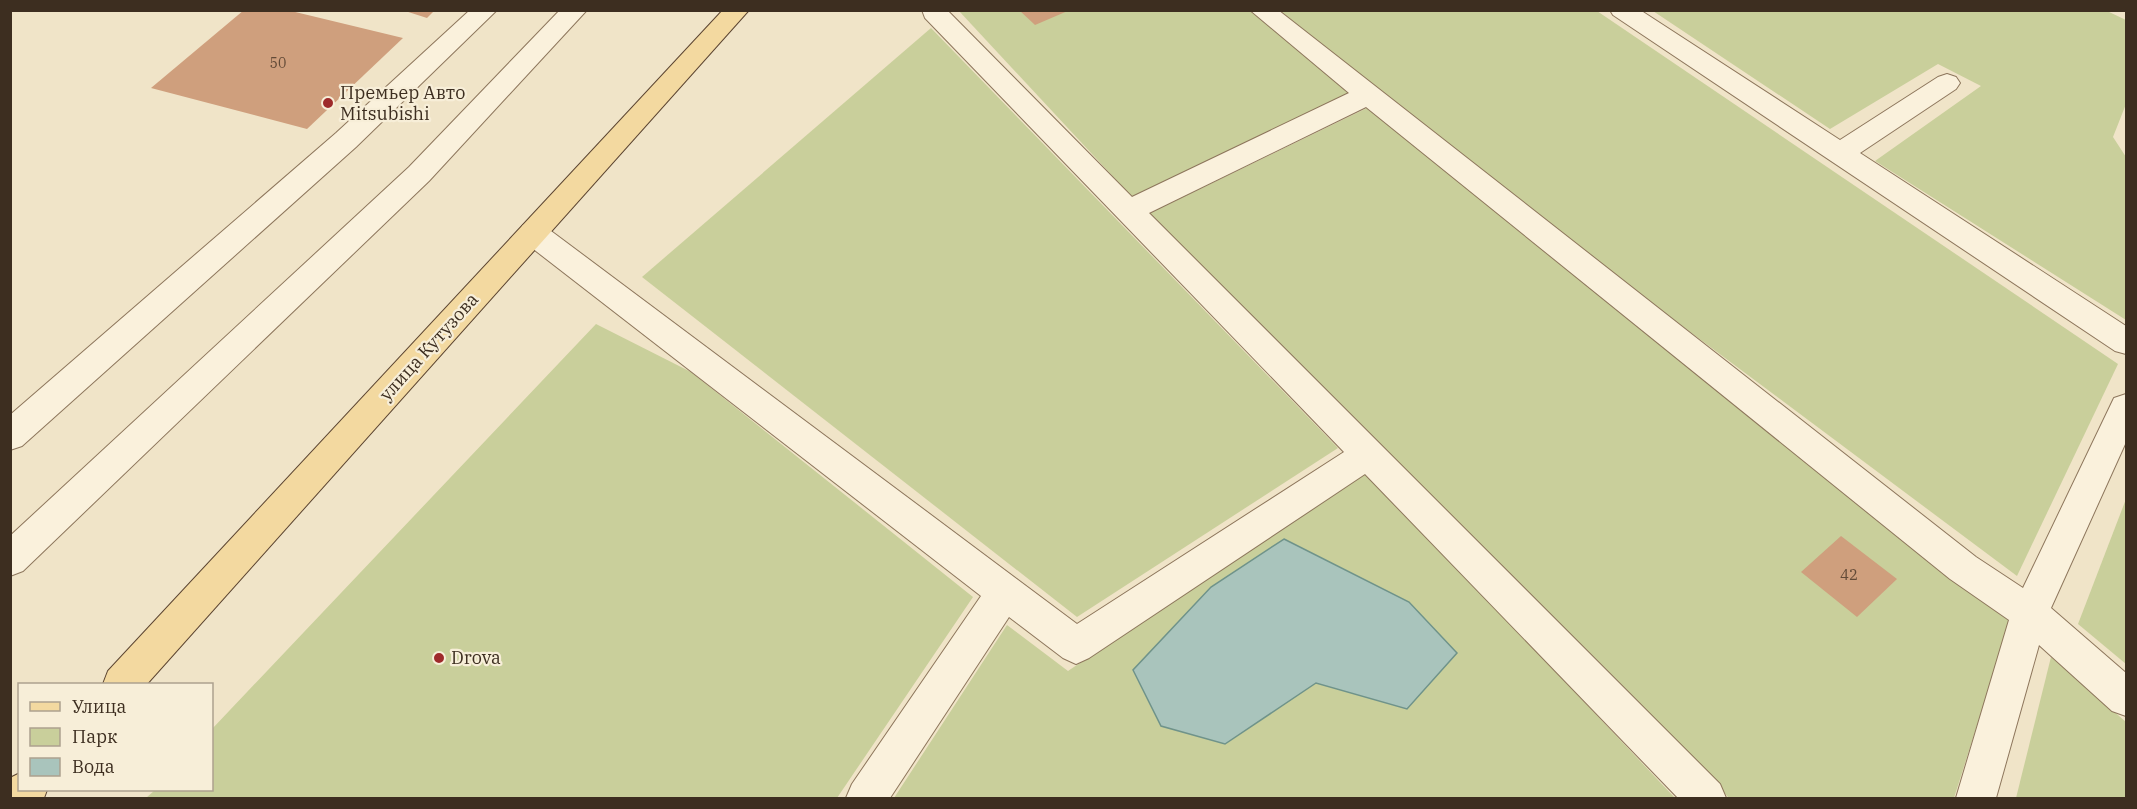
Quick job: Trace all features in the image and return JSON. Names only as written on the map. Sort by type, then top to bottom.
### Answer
[{"type":"main road","name":"улица Кутузова","points":[[124,683],[737,10]]},
{"type":"lane","points":[[10,436],[346,140],[485,10]]},
{"type":"lane","points":[[10,560],[419,174],[575,10]]},
{"type":"lane","points":[[935,10],[934,13],[1706,798]]},
{"type":"lane","points":[[1262,10],[1962,568],[2030,613],[2127,698]]},
{"type":"lane","points":[[1622,10],[2127,342]]},
{"type":"lane","points":[[1840,153],[1947,83]]},
{"type":"lane","points":[[1128,211],[1368,95]]},
{"type":"lane","points":[[533,233],[656,324],[861,485],[1076,646],[1368,454]]},
{"type":"lane","points":[[1976,798],[2030,613],[2127,407]]},
{"type":"lane","points":[[866,798],[1004,592]]},
{"type":"green space","points":[[959,11],[1250,11],[1354,92],[1132,197]]},
{"type":"green space","points":[[1279,11],[1597,11],[2118,364],[2017,576],[1595,261]]},
{"type":"green space","points":[[1653,11],[2107,11],[2126,20],[2126,104],[2113,137],[2126,157],[2126,320],[1875,161],[1981,86],[1938,64],[1830,129]]},
{"type":"green space","points":[[931,28],[1338,448],[1077,617],[642,277]]},
{"type":"green space","points":[[1367,108],[1942,573],[2010,621],[1954,798],[1729,798],[1148,214]]},
{"type":"green space","points":[[596,324],[691,372],[973,597],[837,798],[146,798],[154,791],[213,791],[213,728]]},
{"type":"green space","points":[[1365,470],[1675,798],[894,798],[1007,625],[1068,671]]},
{"type":"green space","points":[[2126,499],[2126,664],[2078,624]]},
{"type":"green space","points":[[2051,657],[2126,722],[2126,798],[2016,798]]},
{"type":"water","points":[[1284,539],[1409,602],[1457,653],[1407,709],[1316,683],[1225,744],[1161,726],[1133,670],[1211,587]]},
{"type":"building","points":[[244,10],[287,10],[403,38],[307,129],[151,88]]},
{"type":"building","points":[[402,10],[435,10],[427,18]]},
{"type":"building","points":[[1019,10],[1070,10],[1035,25]]},
{"type":"building","points":[[1841,536],[1897,579],[1857,617],[1801,572]]},
{"type":"place","name":"Премьер Авто Mitsubishi","points":[[328,103]]},
{"type":"place","name":"Drova","points":[[439,658]]}]
